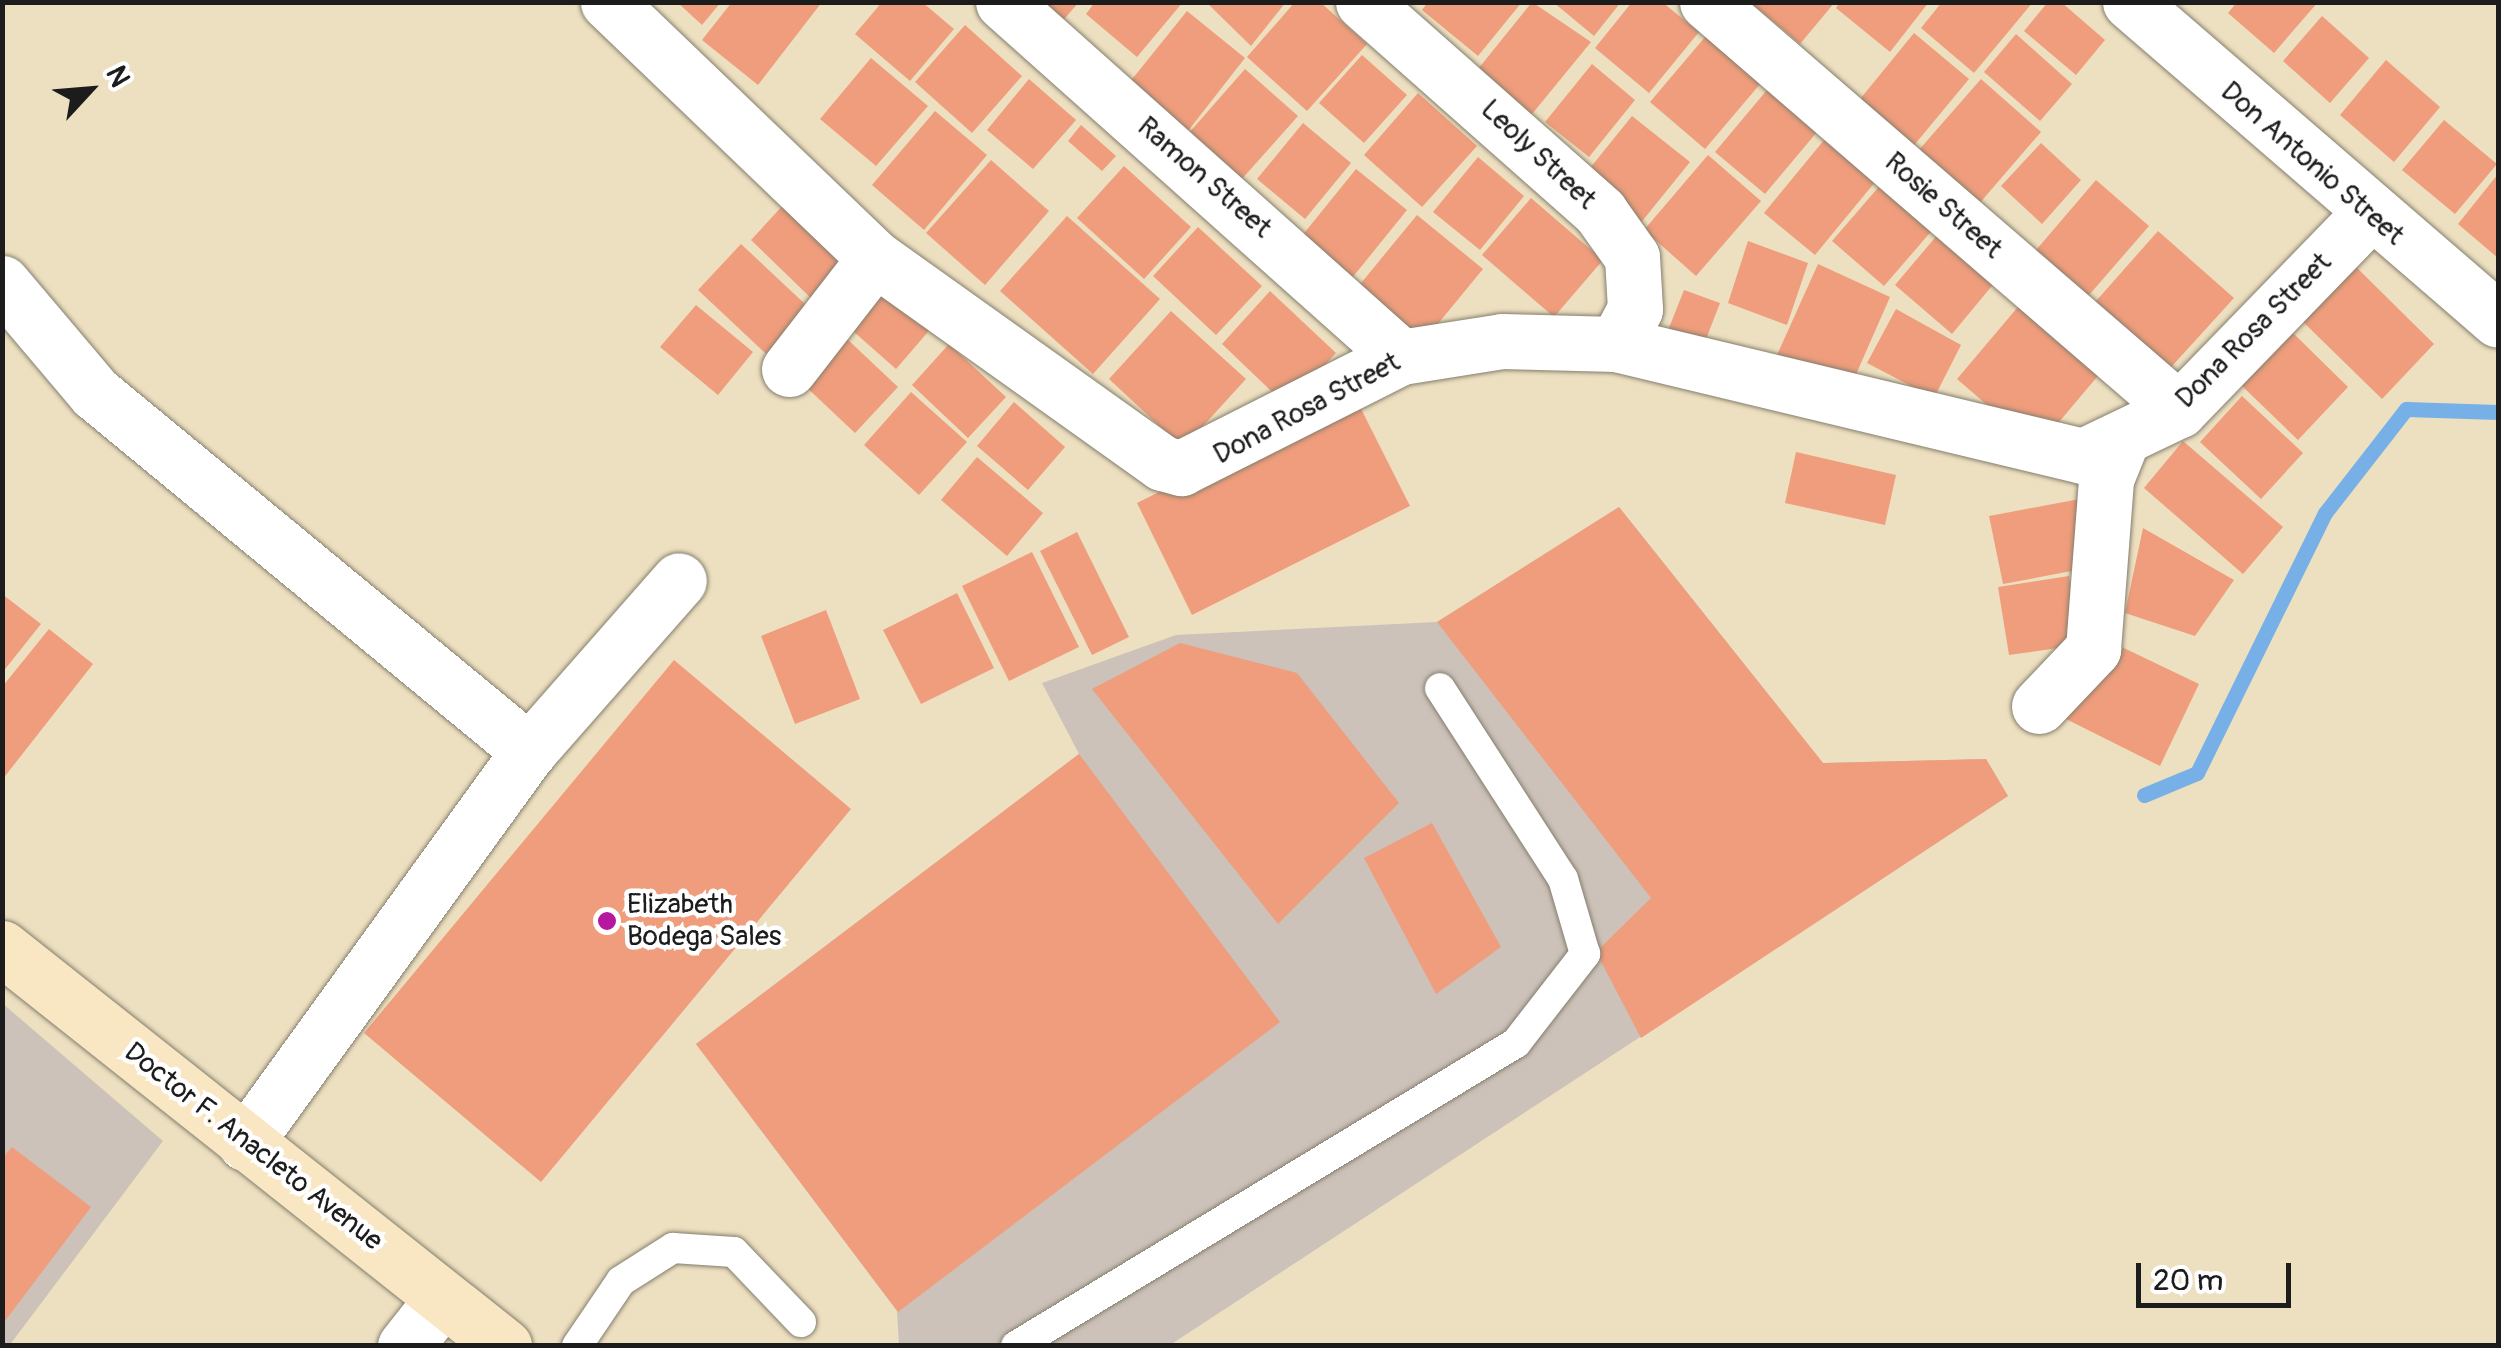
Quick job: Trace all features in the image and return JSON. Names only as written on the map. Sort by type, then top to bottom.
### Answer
[{"type":"main road","name":"Doctor F. Anacleto Avenue","points":[[2,948],[504,1346]]},
{"type":"street","name":"Dona Rosa Street","points":[[608,2],[875,258],[1162,463],[1181,468],[1401,357],[1502,341],[1616,344],[2048,455],[2120,446],[2178,410],[2368,216]]},
{"type":"street","name":"Ramon Street","points":[[1003,2],[1401,357]]},
{"type":"street","name":"Leoly Street","points":[[1363,2],[1600,212],[1632,257],[1635,309],[1616,344]]},
{"type":"street","name":"Rosie Street","points":[[1707,2],[2178,410]]},
{"type":"street","name":"Don Antonio Street","points":[[2130,2],[2368,216],[2498,320]]},
{"type":"street","points":[[789,369],[875,258]]},
{"type":"street","points":[[2,283],[95,393],[529,751]]},
{"type":"street","points":[[2039,706],[2092,649],[2106,479],[2120,446]]},
{"type":"street","points":[[245,1143],[529,751],[679,580]]},
{"type":"street","points":[[405,1346],[443,1298]]},
{"type":"lane","points":[[1016,1346],[1516,1042],[1585,954],[1564,879],[1440,688]]},
{"type":"lane","points":[[576,1346],[621,1281],[673,1248],[734,1252],[800,1322]]},
{"type":"shaded area","points":[[1619,507],[1823,763],[1986,759],[2008,796],[1170,1345],[899,1345],[897,1311],[696,1044],[1079,754],[1042,683],[1176,635],[1437,622]]},
{"type":"shaded area","points":[[2,1003],[163,1141],[9,1346],[2,1345]]},
{"type":"building","points":[[677,2],[721,2],[702,25]]},
{"type":"building","points":[[732,2],[822,2],[758,85],[702,40]]},
{"type":"building","points":[[882,2],[922,2],[954,29],[910,81],[855,34]]},
{"type":"building","points":[[1036,2],[1079,2],[1060,24]]},
{"type":"building","points":[[1095,2],[1183,2],[1137,57],[1086,14]]},
{"type":"building","points":[[1206,2],[1286,2],[1251,46]]},
{"type":"building","points":[[1295,2],[1320,2],[1367,44],[1307,111],[1247,57]]},
{"type":"building","points":[[1428,2],[1522,2],[1478,56],[1422,10]]},
{"type":"building","points":[[1532,2],[1591,42],[1528,119],[1474,74]]},
{"type":"building","points":[[1553,2],[1621,2],[1594,36]]},
{"type":"building","points":[[1632,2],[1662,2],[1699,32],[1649,93],[1595,48]]},
{"type":"building","points":[[1750,2],[1835,2],[1800,44]]},
{"type":"building","points":[[1840,2],[1929,2],[1890,52],[1836,8]]},
{"type":"building","points":[[1942,2],[2033,2],[1974,73],[1921,28]]},
{"type":"building","points":[[2048,2],[2061,2],[2105,40],[2076,75],[2024,31]]},
{"type":"building","points":[[2237,2],[2318,2],[2274,53],[2228,13]]},
{"type":"building","points":[[1187,11],[1245,58],[1184,136],[1125,88]]},
{"type":"building","points":[[2322,16],[2369,58],[2330,103],[2283,61]]},
{"type":"building","points":[[965,25],[1022,76],[972,133],[915,82]]},
{"type":"building","points":[[1711,30],[1766,77],[1705,149],[1650,102]]},
{"type":"building","points":[[1914,33],[1969,79],[1911,149],[1856,104]]},
{"type":"building","points":[[2016,34],[2072,84],[2040,121],[1984,72]]},
{"type":"building","points":[[1362,55],[1407,95],[1364,143],[1319,103]]},
{"type":"building","points":[[871,58],[928,106],[876,166],[820,119]]},
{"type":"building","points":[[2386,60],[2440,107],[2394,162],[2340,115]]},
{"type":"building","points":[[1592,64],[1635,100],[1589,157],[1545,122]]},
{"type":"building","points":[[1245,69],[1298,116],[1241,180],[1188,134]]},
{"type":"building","points":[[1029,79],[1076,120],[1033,169],[987,130]]},
{"type":"building","points":[[1981,79],[2041,132],[1972,212],[1911,159]]},
{"type":"building","points":[[1772,84],[1822,126],[1765,194],[1715,152]]},
{"type":"building","points":[[1418,93],[1477,146],[1422,207],[1364,155]]},
{"type":"building","points":[[935,111],[987,155],[924,230],[872,185]]},
{"type":"building","points":[[1632,116],[1690,162],[1639,225],[1582,178]]},
{"type":"building","points":[[2444,120],[2497,164],[2455,214],[2402,170]]},
{"type":"building","points":[[1303,123],[1351,163],[1305,219],[1257,179]]},
{"type":"building","points":[[1081,125],[1116,156],[1102,171],[1068,141]]},
{"type":"building","points":[[1829,134],[1880,176],[1815,255],[1764,213]]},
{"type":"building","points":[[2041,143],[2081,180],[2042,224],[2001,186]]},
{"type":"building","points":[[1708,155],[1761,201],[1696,276],[1644,230]]},
{"type":"building","points":[[1478,157],[1524,196],[1480,250],[1433,212]]},
{"type":"building","points":[[991,160],[1049,211],[985,285],[926,233]]},
{"type":"building","points":[[1124,166],[1191,227],[1144,279],[1077,218]]},
{"type":"building","points":[[1356,169],[1407,210],[1348,283],[1297,242]]},
{"type":"building","points":[[2498,174],[2498,258],[2458,224]]},
{"type":"building","points":[[2096,180],[2149,226],[2083,302],[2030,257]]},
{"type":"building","points":[[1883,182],[1935,227],[1884,286],[1832,241]]},
{"type":"building","points":[[798,189],[860,250],[813,300],[751,240]]},
{"type":"building","points":[[1531,198],[1603,260],[1554,317],[1482,255]]},
{"type":"building","points":[[1417,215],[1483,269],[1423,342],[1357,288]]},
{"type":"building","points":[[1067,216],[1160,299],[1093,374],[1000,291]]},
{"type":"building","points":[[1198,227],[1262,286],[1216,335],[1153,276]]},
{"type":"building","points":[[2158,231],[2234,298],[2163,376],[2089,309]]},
{"type":"building","points":[[1939,233],[1996,281],[1952,334],[1895,285]]},
{"type":"building","points":[[1748,241],[1808,263],[1787,325],[1728,303]]},
{"type":"building","points":[[741,244],[821,319],[778,365],[698,290]]},
{"type":"building","points":[[2349,260],[2434,344],[2382,399],[2295,314]]},
{"type":"building","points":[[1818,264],[1890,297],[1850,388],[1777,355]]},
{"type":"building","points":[[883,280],[934,325],[896,369],[845,324]]},
{"type":"building","points":[[1684,290],[1720,303],[1703,347],[1667,333]]},
{"type":"building","points":[[1270,291],[1336,353],[1287,406],[1222,344]]},
{"type":"building","points":[[2028,295],[2108,364],[2037,448],[1957,379]]},
{"type":"building","points":[[696,305],[753,352],[718,395],[660,347]]},
{"type":"building","points":[[1896,309],[1961,345],[1934,398],[1867,363]]},
{"type":"building","points":[[1171,311],[1246,379],[1183,448],[1109,379]]},
{"type":"building","points":[[2292,332],[2348,387],[2298,440],[2241,385]]},
{"type":"building","points":[[846,338],[898,387],[855,433],[803,384]]},
{"type":"building","points":[[949,344],[1006,397],[968,438],[912,385]]},
{"type":"building","points":[[911,392],[967,442],[919,495],[864,445]]},
{"type":"building","points":[[1354,395],[1410,506],[1192,615],[1137,503]]},
{"type":"building","points":[[2242,396],[2303,453],[2261,499],[2200,442]]},
{"type":"building","points":[[1014,402],[1065,447],[1028,490],[977,446]]},
{"type":"building","points":[[2183,441],[2283,527],[2243,574],[2144,488]]},
{"type":"building","points":[[1796,452],[1896,475],[1885,525],[1785,503]]},
{"type":"building","points":[[977,457],[1043,513],[1007,556],[941,500]]},
{"type":"building","points":[[2085,498],[2098,566],[2003,584],[1989,516]]},
{"type":"building","points":[[1619,507],[1823,763],[1986,759],[2008,796],[1641,1038],[1596,952],[1651,898],[1437,622]]},
{"type":"building","points":[[2143,528],[2234,580],[2195,636],[2125,613]]},
{"type":"building","points":[[1077,532],[1129,637],[1092,655],[1040,551]]},
{"type":"building","points":[[1032,552],[1079,647],[1009,681],[962,586]]},
{"type":"building","points":[[2069,576],[2080,645],[2009,655],[1998,587]]},
{"type":"building","points":[[957,593],[994,668],[921,704],[883,630]]},
{"type":"building","points":[[2,594],[41,624],[2,673]]},
{"type":"building","points":[[826,610],[860,699],[795,724],[761,636]]},
{"type":"building","points":[[49,629],[93,664],[2,780],[2,687]]},
{"type":"building","points":[[2103,638],[2199,684],[2160,766],[2064,718]]},
{"type":"building","points":[[1180,643],[1297,673],[1399,803],[1278,924],[1092,689]]},
{"type":"building","name":"Elizabeth Bodega Sales","points":[[674,660],[851,809],[541,1182],[364,1033]]},
{"type":"building","points":[[1079,754],[1280,1022],[898,1312],[696,1044]]},
{"type":"building","points":[[1432,823],[1501,947],[1436,994],[1364,858]]},
{"type":"building","points":[[12,1147],[91,1207],[2,1325],[2,1159]]},
{"type":"waterway","points":[[2144,795],[2197,773],[2325,513],[2406,409],[2498,412]]},
{"type":"place","name":"Elizabeth Bodega Sales","points":[[607,921]]}]
